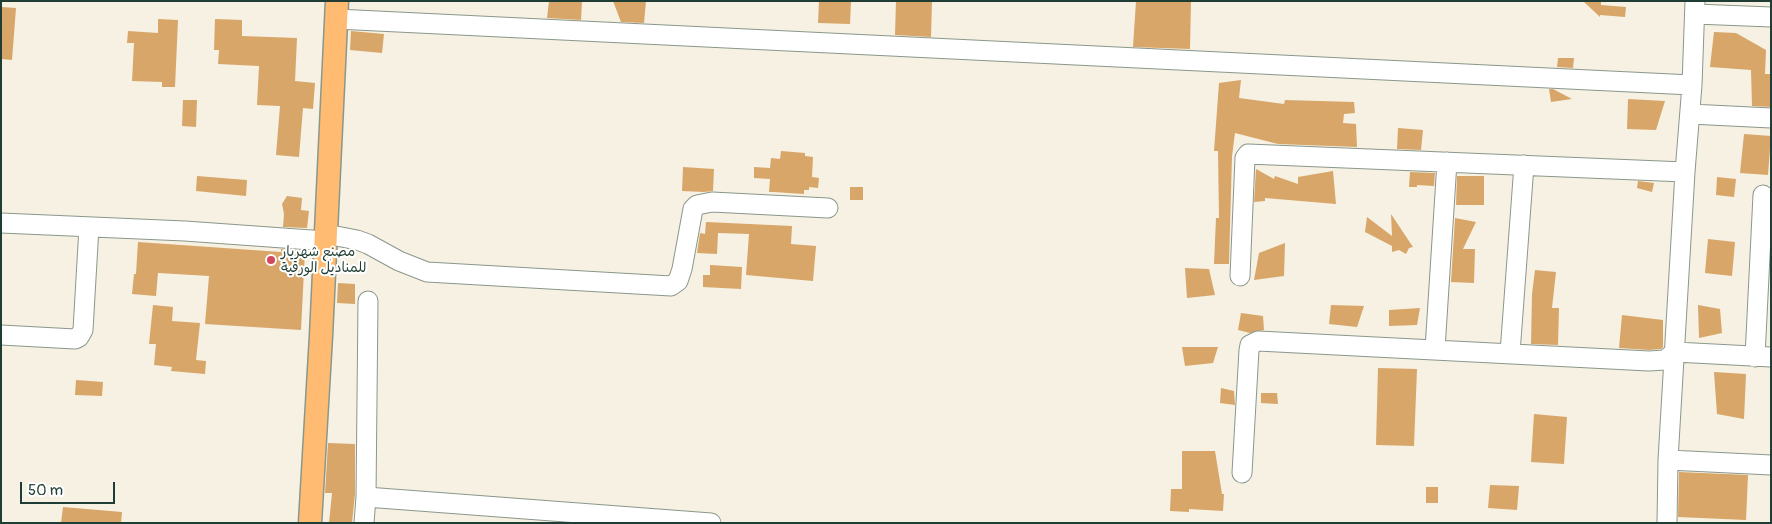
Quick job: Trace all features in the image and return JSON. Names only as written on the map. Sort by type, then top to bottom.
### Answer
[{"type":"main road","points":[[310,523],[317,427],[337,10]]},
{"type":"street","points":[[1667,523],[1668,460],[1692,85],[1695,8],[1771,17]]},
{"type":"street","points":[[337,10],[1692,85]]},
{"type":"street","points":[[1690,114],[1771,118]]},
{"type":"street","points":[[1240,276],[1245,158],[1248,154],[1685,172]]},
{"type":"street","points":[[1436,350],[1447,162]]},
{"type":"street","points":[[1510,353],[1524,165]]},
{"type":"street","points":[[1242,473],[1249,350],[1250,345],[1254,342],[1660,361],[1665,360],[1675,352],[1763,357],[1763,195]]},
{"type":"street","points":[[1,223],[326,238],[363,242],[427,272],[670,286],[678,281],[682,269],[693,209],[697,205],[712,202],[828,208]]},
{"type":"street","points":[[1,335],[75,339],[82,334],[89,227]]},
{"type":"street","points":[[364,523],[366,497],[368,301]]},
{"type":"street","points":[[1668,460],[1771,465]]},
{"type":"street","points":[[366,497],[711,523]]},
{"type":"building","points":[[549,1],[582,1],[581,20],[547,18]]},
{"type":"building","points":[[613,1],[646,1],[644,23],[621,22]]},
{"type":"building","points":[[819,1],[851,1],[850,24],[818,23]]},
{"type":"building","points":[[896,1],[932,1],[931,37],[895,35]]},
{"type":"building","points":[[1136,1],[1191,1],[1190,49],[1133,47]]},
{"type":"building","points":[[1583,1],[1601,1],[1601,5],[1626,7],[1625,17],[1600,15],[1600,17]]},
{"type":"building","points":[[2,7],[16,8],[12,60],[1,59]]},
{"type":"building","points":[[158,19],[178,20],[175,87],[162,87],[162,82],[132,81],[134,43],[127,43],[128,31],[158,33]]},
{"type":"building","points":[[215,19],[242,20],[242,36],[297,38],[295,81],[315,83],[313,109],[303,108],[299,157],[276,155],[280,106],[257,105],[259,66],[218,64],[219,50],[214,50]]},
{"type":"building","points":[[351,31],[384,34],[382,53],[350,50]]},
{"type":"building","points":[[1714,32],[1736,33],[1766,50],[1765,74],[1771,74],[1771,107],[1752,106],[1751,70],[1710,67]]},
{"type":"building","points":[[1558,58],[1574,58],[1573,68],[1557,67]]},
{"type":"building","points":[[1241,80],[1239,98],[1284,104],[1285,100],[1354,102],[1355,113],[1344,114],[1343,123],[1356,124],[1357,147],[1278,144],[1235,133],[1232,156],[1229,264],[1214,264],[1216,218],[1219,218],[1218,151],[1214,151],[1219,83]]},
{"type":"building","points":[[1549,89],[1553,89],[1572,99],[1551,102]]},
{"type":"building","points":[[1628,99],[1665,101],[1656,130],[1627,129]]},
{"type":"building","points":[[183,100],[197,100],[196,127],[182,126]]},
{"type":"building","points":[[1398,128],[1423,130],[1421,150],[1397,149]]},
{"type":"building","points":[[1744,134],[1771,136],[1768,175],[1740,173]]},
{"type":"building","points":[[781,151],[805,153],[805,156],[813,157],[812,177],[819,178],[818,188],[809,187],[809,190],[804,190],[804,194],[769,192],[770,179],[754,178],[754,167],[770,168],[771,158],[780,159]]},
{"type":"building","points":[[683,167],[714,169],[713,191],[682,191]]},
{"type":"building","points":[[1256,169],[1274,179],[1275,176],[1298,184],[1298,177],[1333,171],[1336,204],[1265,198],[1265,201],[1254,202]]},
{"type":"building","points":[[1410,172],[1435,173],[1434,186],[1417,185],[1417,187],[1409,187]]},
{"type":"building","points":[[197,176],[247,180],[246,196],[196,191]]},
{"type":"building","points":[[1457,176],[1484,176],[1484,205],[1456,205]]},
{"type":"building","points":[[1717,177],[1736,179],[1734,197],[1716,195]]},
{"type":"building","points":[[1638,181],[1654,183],[1652,192],[1637,188]]},
{"type":"building","points":[[850,187],[863,187],[863,200],[850,200]]},
{"type":"building","points":[[287,196],[302,198],[301,210],[309,211],[307,228],[283,227],[284,214],[282,204]]},
{"type":"building","points":[[1391,214],[1413,247],[1409,248],[1406,254],[1399,250],[1392,252],[1392,246],[1365,232],[1367,217],[1392,236]]},
{"type":"building","points":[[1455,218],[1476,222],[1463,249],[1475,249],[1474,283],[1451,282]]},
{"type":"building","points":[[706,222],[792,226],[791,244],[816,246],[813,281],[746,275],[749,234],[718,233],[717,254],[697,253],[700,233],[705,234]]},
{"type":"building","points":[[1708,239],[1735,242],[1732,276],[1705,273]]},
{"type":"building","points":[[138,242],[281,252],[281,249],[305,251],[301,330],[205,324],[209,276],[158,273],[156,296],[132,294],[134,274],[136,274]]},
{"type":"building","points":[[1285,243],[1284,276],[1254,280],[1259,253]]},
{"type":"building","points":[[710,265],[742,267],[741,289],[703,287],[703,275],[710,275]]},
{"type":"building","points":[[1185,268],[1209,269],[1215,295],[1187,298]]},
{"type":"building","points":[[1535,270],[1556,272],[1552,308],[1559,308],[1558,345],[1531,344],[1532,294]]},
{"type":"building","points":[[338,283],[355,284],[355,304],[337,303]]},
{"type":"building","points":[[153,305],[173,307],[172,321],[200,323],[196,360],[206,361],[205,374],[171,371],[172,367],[154,365],[156,344],[149,344]]},
{"type":"building","points":[[1331,305],[1364,306],[1357,327],[1329,324]]},
{"type":"building","points":[[1698,305],[1720,309],[1722,333],[1699,338]]},
{"type":"building","points":[[1420,308],[1417,325],[1389,326],[1389,310]]},
{"type":"building","points":[[1241,313],[1263,316],[1264,330],[1250,333],[1238,330]]},
{"type":"building","points":[[1622,315],[1663,320],[1663,347],[1661,349],[1649,350],[1619,348]]},
{"type":"building","points":[[1182,347],[1218,347],[1213,363],[1185,366]]},
{"type":"building","points":[[1378,368],[1417,369],[1414,446],[1376,445]]},
{"type":"building","points":[[1714,372],[1746,374],[1744,419],[1717,414]]},
{"type":"building","points":[[76,380],[103,382],[102,396],[75,395]]},
{"type":"building","points":[[1221,388],[1234,391],[1235,405],[1220,403]]},
{"type":"building","points":[[1261,393],[1277,393],[1278,404],[1261,403]]},
{"type":"building","points":[[1534,414],[1567,417],[1564,464],[1531,462]]},
{"type":"building","points":[[328,443],[355,444],[355,494],[352,523],[329,523],[332,493],[325,493]]},
{"type":"building","points":[[1182,451],[1215,451],[1222,494],[1224,494],[1223,511],[1189,509],[1189,512],[1170,511],[1171,489],[1182,489]]},
{"type":"building","points":[[1679,472],[1748,475],[1746,520],[1678,517]]},
{"type":"building","points":[[1490,485],[1519,486],[1517,510],[1488,508]]},
{"type":"building","points":[[1426,487],[1438,487],[1438,503],[1426,503]]},
{"type":"building","points":[[63,507],[122,512],[121,523],[61,523]]},
{"type":"place","name":"مصنع شهريار للمناديل الورقية","points":[[271,260]]}]
